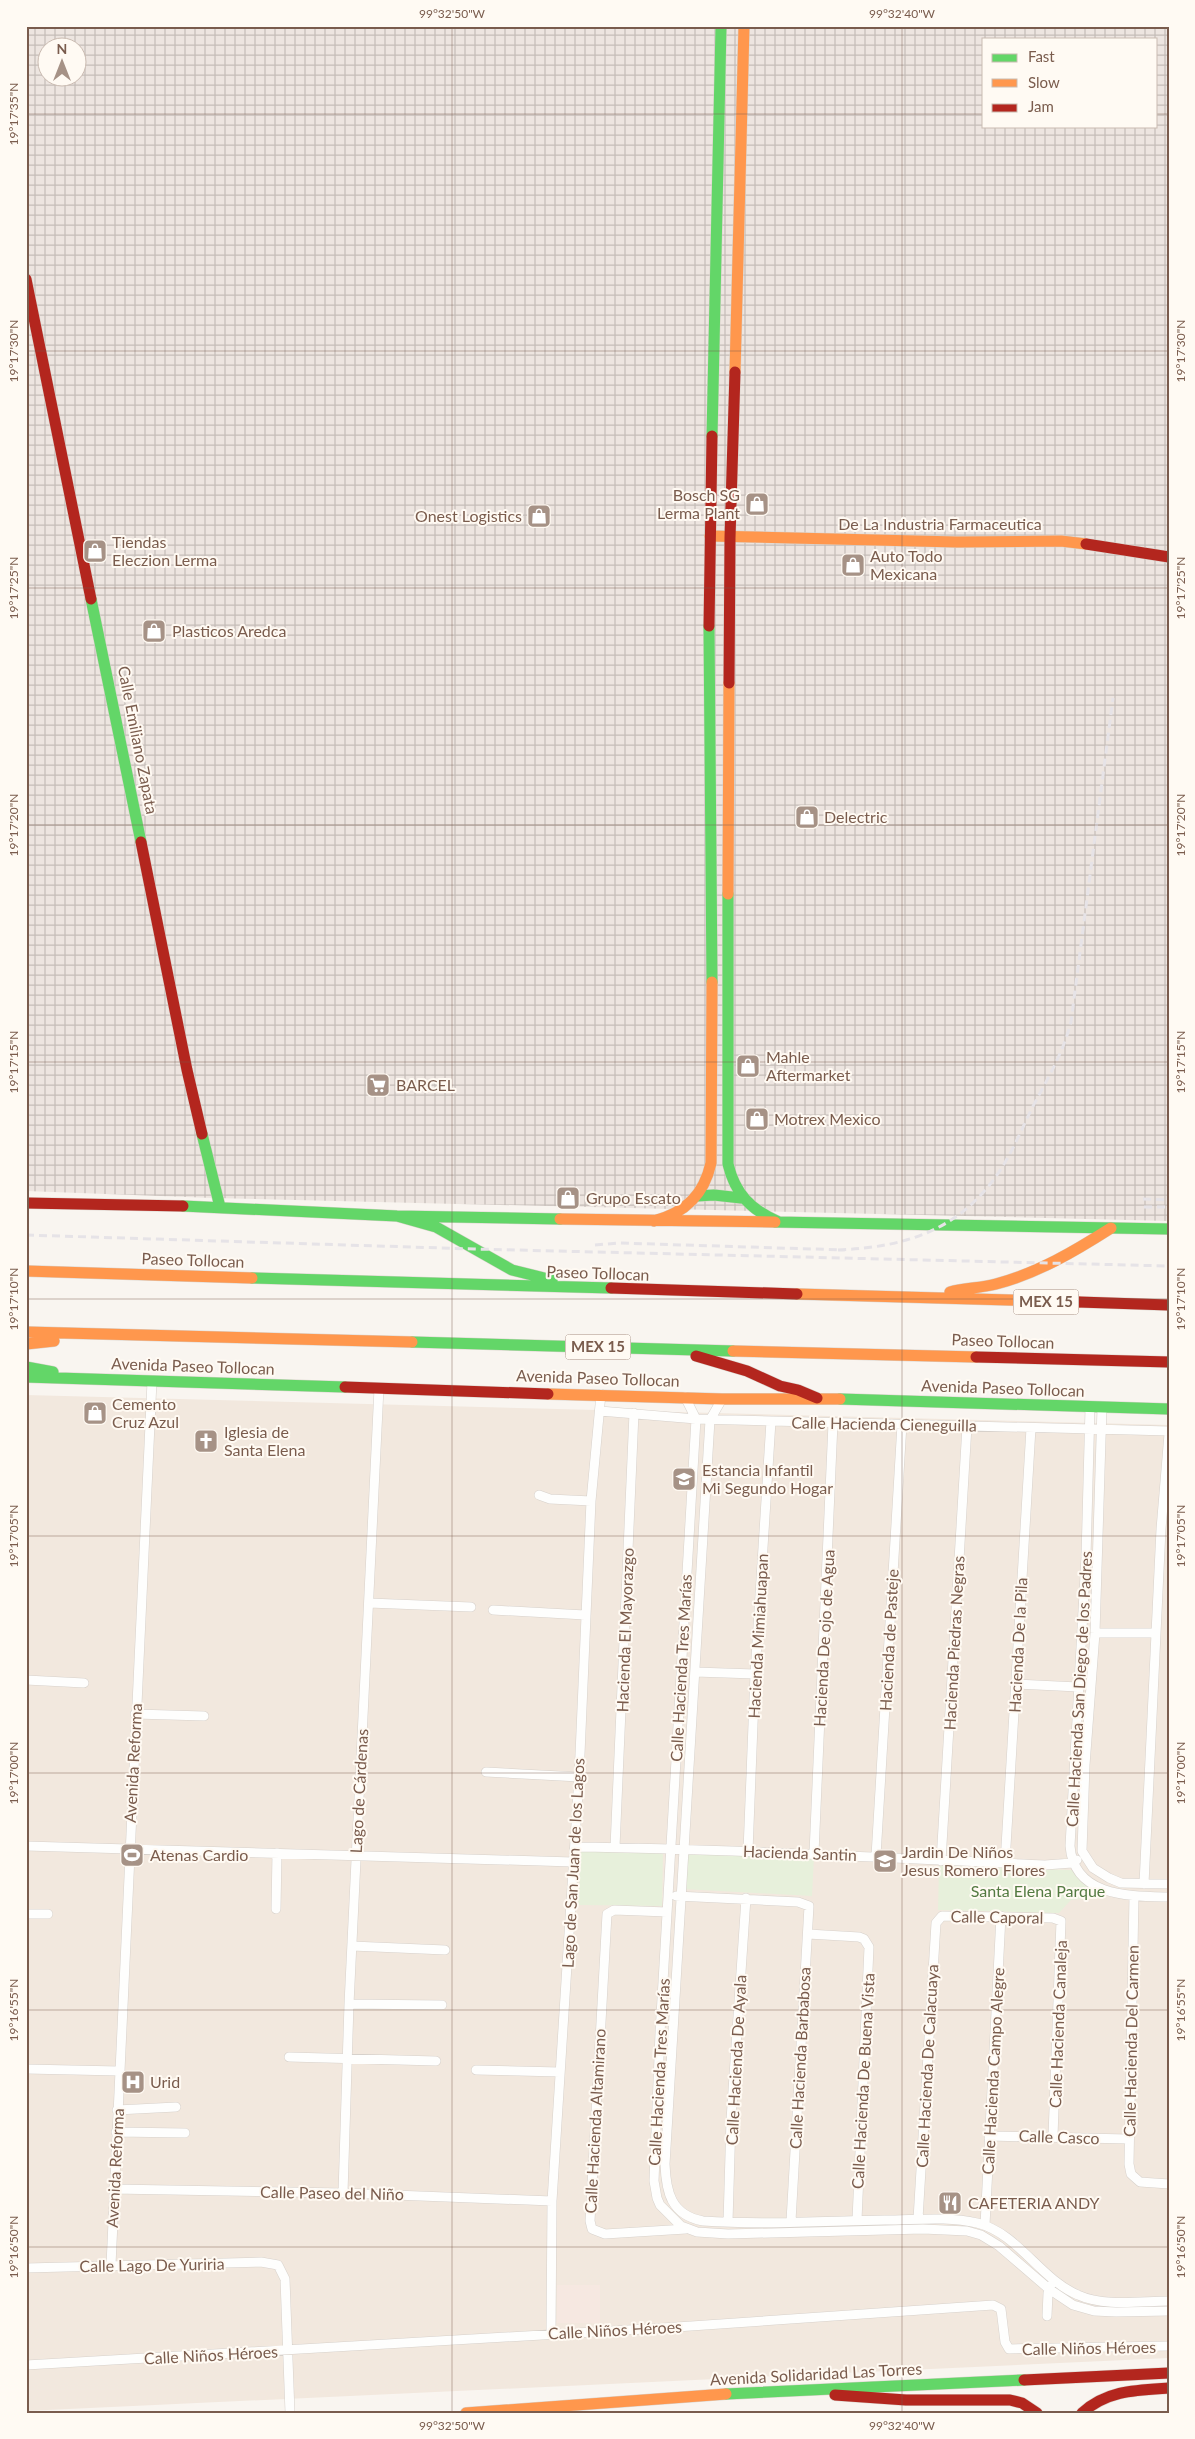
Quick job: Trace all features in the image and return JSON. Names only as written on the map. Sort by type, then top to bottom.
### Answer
[{"type":"main road","points":[[654,1221],[680,1213],[697,1196],[706,1184],[711,1163],[712,823],[710,536],[721,26]]},
{"type":"main road","points":[[744,26],[730,538],[726,1073],[728,1166],[730,1180],[741,1198],[767,1218],[779,1222]]},
{"type":"main road","name":"Calle Emiliano Zapata","points":[[26,279],[187,1070],[220,1207]]},
{"type":"main road","name":"De La Industria Farmaceutica","points":[[710,536],[730,538],[957,542],[1061,541],[1113,547],[1169,557]]},
{"type":"main road","points":[[697,1196],[714,1195],[741,1198]]},
{"type":"main road","points":[[26,1203],[220,1207],[397,1216],[1169,1229]]},
{"type":"main road","points":[[397,1216],[436,1227],[519,1273],[562,1282],[575,1289]]},
{"type":"main road","points":[[924,1299],[996,1284],[1018,1277],[1084,1246],[1111,1228]]},
{"type":"main road","name":"Paseo Tollocan","points":[[26,1271],[1169,1306]]},
{"type":"main road","name":"Paseo Tollocan","points":[[26,1332],[1169,1362]]},
{"type":"main road","points":[[26,1344],[58,1340],[72,1334]]},
{"type":"main road","points":[[664,1348],[747,1371],[780,1386],[798,1390],[817,1398]]},
{"type":"main road","points":[[26,1367],[81,1378]]},
{"type":"main road","name":"Avenida Paseo Tollocan","points":[[26,1377],[722,1399],[817,1398],[1169,1409]]},
{"type":"main road","name":"Avenida Solidaridad Las Torres","points":[[466,2413],[769,2391],[1169,2373]]},
{"type":"main road","points":[[1082,2413],[1103,2396],[1118,2392],[1169,2388]]},
{"type":"main road","points":[[769,2391],[906,2400],[1002,2399],[1022,2403],[1037,2413]]},
{"type":"street","points":[[712,823],[729,825]]},
{"type":"street","points":[[712,991],[727,991]]},
{"type":"street","points":[[711,1072],[726,1073]]},
{"type":"street","name":"Avenida Reforma","points":[[110,2265],[152,1381]]},
{"type":"street","name":"Lago de Cárdenas","points":[[343,2193],[349,2004],[379,1388]]},
{"type":"street","name":"Lago de San Juan de los Lagos","points":[[551,2333],[552,2201],[579,1777],[591,1501],[601,1394]]},
{"type":"street","name":"Calle Hacienda Tres Marías","points":[[685,1397],[696,1419],[667,1912],[654,2181],[656,2198],[677,2223],[687,2229],[712,2233],[756,2233],[886,2225],[918,2219],[965,2221],[985,2225],[1009,2240],[1054,2278],[1078,2295],[1116,2301],[1169,2301]]},
{"type":"street","name":"Calle Hacienda Tres Marías","points":[[722,1399],[710,1420],[665,2164],[666,2185],[670,2199],[675,2207],[688,2216],[703,2221],[857,2220],[981,2235],[999,2246],[1049,2289],[1073,2305],[1094,2310],[1116,2312],[1169,2311]]},
{"type":"street","name":"Calle Hacienda San Diego de los Padres","points":[[1072,1863],[1070,1846],[1086,1557],[1090,1407]]},
{"type":"street","name":"Calle Hacienda San Diego de los Padres","points":[[1084,1857],[1081,1843],[1096,1633],[1102,1407]]},
{"type":"street","name":"Calle Hacienda Cieneguilla","points":[[600,1411],[710,1420],[1169,1432]]},
{"type":"street","name":"Hacienda El Mayorazgo","points":[[615,1848],[634,1413]]},
{"type":"street","name":"Hacienda Mimiahuapan","points":[[748,1850],[755,1674],[771,1421]]},
{"type":"street","name":"Hacienda De ojo de Agua","points":[[814,1853],[834,1423]]},
{"type":"street","name":"Hacienda de Pasteje","points":[[876,1856],[902,1424]]},
{"type":"street","name":"Hacienda Piedras Negras","points":[[941,1861],[968,1426]]},
{"type":"street","name":"Hacienda De la Pila","points":[[1005,1863],[1031,1428]]},
{"type":"street","points":[[1144,1884],[1155,1633],[1169,1432]]},
{"type":"street","points":[[539,1495],[550,1499],[591,1501]]},
{"type":"street","points":[[1086,1557],[1098,1558]]},
{"type":"street","points":[[687,1576],[700,1578]]},
{"type":"street","points":[[369,1603],[471,1607]]},
{"type":"street","points":[[493,1610],[585,1614]]},
{"type":"street","points":[[1096,1633],[1155,1633]]},
{"type":"street","points":[[695,1672],[755,1674]]},
{"type":"street","points":[[26,1680],[84,1683]]},
{"type":"street","points":[[1016,1684],[1078,1687]]},
{"type":"street","points":[[135,1714],[204,1716]]},
{"type":"street","points":[[678,1736],[691,1737]]},
{"type":"street","points":[[1075,1739],[1088,1738]]},
{"type":"street","points":[[486,1772],[579,1777]]},
{"type":"street","points":[[26,1846],[573,1862]]},
{"type":"street","name":"Hacienda Santin","points":[[575,1847],[748,1850],[1045,1865],[1072,1863],[1084,1857]]},
{"type":"street","points":[[276,1909],[277,1853]]},
{"type":"street","points":[[1084,1857],[1093,1868],[1120,1883],[1169,1884]]},
{"type":"street","points":[[1072,1863],[1086,1878],[1102,1889],[1134,1896],[1169,1897]]},
{"type":"street","points":[[668,1895],[746,1898]]},
{"type":"street","name":"Calle Hacienda Del Carmen","points":[[1134,1896],[1128,2139],[1131,2174],[1140,2182],[1169,2184]]},
{"type":"street","name":"Calle Hacienda Barbabosa","points":[[746,1898],[798,1902],[807,1904],[810,1909],[790,2221]]},
{"type":"street","name":"Calle Hacienda De Ayala","points":[[728,2222],[731,2120],[746,1898]]},
{"type":"street","name":"Calle Hacienda Altamirano","points":[[667,1912],[614,1910],[608,1912],[606,1917],[590,2211],[592,2230],[605,2234],[687,2229]]},
{"type":"street","points":[[26,1914],[48,1914]]},
{"type":"street","name":"Calle Caporal","points":[[942,1916],[1053,1918]]},
{"type":"street","name":"Calle Hacienda De Calacuaya","points":[[918,2219],[936,1923],[942,1916]]},
{"type":"street","name":"Calle Hacienda Campo Alegre","points":[[985,2225],[1001,1916]]},
{"type":"street","name":"Calle Hacienda Canaleja","points":[[1053,1918],[1058,1918],[1062,1923],[1053,2136]]},
{"type":"street","name":"Calle Hacienda De Buena Vista","points":[[808,1934],[859,1937],[867,1943],[870,1952],[857,2220]]},
{"type":"street","points":[[352,1946],[445,1950]]},
{"type":"street","points":[[349,2004],[442,2005]]},
{"type":"street","points":[[289,2057],[436,2061]]},
{"type":"street","points":[[26,2069],[119,2072]]},
{"type":"street","points":[[476,2070],[560,2072]]},
{"type":"street","points":[[117,2110],[176,2108]]},
{"type":"street","points":[[116,2132],[185,2132]]},
{"type":"street","name":"Calle Casco","points":[[990,2136],[1128,2139]]},
{"type":"street","name":"Calle Paseo del Niño","points":[[113,2189],[343,2193],[552,2201]]},
{"type":"street","points":[[756,2222],[756,2233]]},
{"type":"street","name":"Calle Lago De Yuriria","points":[[26,2268],[261,2262],[278,2265],[285,2279],[289,2350]]},
{"type":"street","points":[[1047,2316],[1049,2289],[1054,2278]]},
{"type":"street","name":"Calle Niños Héroes","points":[[26,2365],[662,2328],[993,2305],[1000,2309],[1005,2342],[1009,2349],[1169,2346]]},
{"type":"street","points":[[289,2350],[290,2413]]},
{"type":"shaded area","points":[[26,26],[1169,26],[1169,1221],[213,1198],[26,1191]]},
{"type":"shaded area","points":[[26,1395],[1169,1425],[1169,2358],[26,2411]]},
{"type":"shaded area","points":[[557,2285],[600,2285],[600,2323],[557,2323]]},
{"type":"green space","points":[[581,1851],[663,1852],[662,1906],[578,1905]]},
{"type":"green space","points":[[686,1851],[814,1856],[812,1896],[683,1889]]},
{"type":"green space","name":"Santa Elena Parque","points":[[939,1866],[1072,1870],[1096,1897],[1071,1900],[1059,1913],[938,1910]]},
{"type":"railway","points":[[838,1250],[887,1245],[909,1239],[950,1221],[968,1207],[985,1190],[1001,1169],[1054,1066],[1064,1045],[1071,1022],[1113,698]]},
{"type":"railway","points":[[1143,1199],[1169,1200]]},
{"type":"railway","points":[[1144,1207],[1169,1207]]},
{"type":"railway","points":[[26,1235],[474,1249],[1169,1266]]},
{"type":"railway","points":[[595,1245],[620,1243],[845,1250]]},
{"type":"traffic: fast","points":[[712,436],[721,26]]},
{"type":"traffic: fast","points":[[91,599],[141,842]]},
{"type":"traffic: fast","points":[[709,626],[712,982]]},
{"type":"traffic: fast","points":[[728,894],[728,1164],[735,1184],[746,1200],[760,1212],[779,1222]]},
{"type":"traffic: fast","points":[[202,1134],[220,1207]]},
{"type":"traffic: fast","points":[[697,1196],[714,1195],[741,1198]]},
{"type":"traffic: fast","points":[[183,1206],[397,1216],[560,1219]]},
{"type":"traffic: fast","points":[[397,1216],[436,1227],[512,1270],[552,1280]]},
{"type":"traffic: fast","points":[[775,1222],[1169,1229]]},
{"type":"traffic: fast","points":[[252,1278],[611,1288]]},
{"type":"traffic: fast","points":[[412,1342],[733,1351]]},
{"type":"traffic: fast","points":[[26,1367],[53,1372]]},
{"type":"traffic: fast","points":[[26,1377],[345,1387]]},
{"type":"traffic: fast","points":[[840,1399],[1169,1409]]},
{"type":"traffic: fast","points":[[726,2394],[1024,2380]]},
{"type":"traffic: slow","points":[[735,372],[744,26]]},
{"type":"traffic: slow","points":[[710,536],[957,542],[1061,541],[1086,544]]},
{"type":"traffic: slow","points":[[728,894],[729,683]]},
{"type":"traffic: slow","points":[[654,1221],[675,1213],[692,1201],[704,1184],[711,1163],[712,982]]},
{"type":"traffic: slow","points":[[560,1219],[775,1222]]},
{"type":"traffic: slow","points":[[950,1292],[996,1284],[1027,1274],[1070,1253],[1111,1228]]},
{"type":"traffic: slow","points":[[26,1271],[252,1278]]},
{"type":"traffic: slow","points":[[797,1294],[1079,1302]]},
{"type":"traffic: slow","points":[[26,1332],[412,1342]]},
{"type":"traffic: slow","points":[[26,1344],[54,1341]]},
{"type":"traffic: slow","points":[[733,1351],[976,1357]]},
{"type":"traffic: slow","points":[[548,1394],[722,1399],[840,1399]]},
{"type":"traffic: slow","points":[[466,2413],[726,2394]]},
{"type":"traffic: jam","points":[[26,279],[91,599]]},
{"type":"traffic: jam","points":[[729,683],[730,538],[735,372]]},
{"type":"traffic: jam","points":[[709,626],[712,436]]},
{"type":"traffic: jam","points":[[1086,544],[1169,557]]},
{"type":"traffic: jam","points":[[141,842],[187,1070],[202,1134]]},
{"type":"traffic: jam","points":[[26,1203],[183,1206]]},
{"type":"traffic: jam","points":[[611,1288],[797,1294]]},
{"type":"traffic: jam","points":[[1079,1302],[1169,1305]]},
{"type":"traffic: jam","points":[[696,1356],[747,1371],[780,1386],[798,1390],[817,1398]]},
{"type":"traffic: jam","points":[[976,1357],[1169,1362]]},
{"type":"traffic: jam","points":[[345,1387],[548,1394]]},
{"type":"traffic: jam","points":[[1024,2380],[1169,2373]]},
{"type":"traffic: jam","points":[[1082,2413],[1092,2405],[1112,2396],[1134,2391],[1169,2388]]},
{"type":"traffic: jam","points":[[835,2395],[906,2400],[1010,2400],[1022,2403],[1037,2413]]},
{"type":"place","name":"Bosch SG Lerma Plant","points":[[757,504]]},
{"type":"place","name":"Onest Logistics","points":[[539,516]]},
{"type":"place","name":"Tiendas Eleczion Lerma","points":[[95,551]]},
{"type":"place","name":"Auto Todo Mexicana","points":[[853,565]]},
{"type":"place","name":"Plasticos Aredca","points":[[154,631]]},
{"type":"place","name":"Delectric","points":[[807,817]]},
{"type":"place","name":"Mahle Aftermarket","points":[[748,1066]]},
{"type":"place","name":"BARCEL","points":[[378,1085]]},
{"type":"place","name":"Motrex Mexico","points":[[757,1119]]},
{"type":"place","name":"Grupo Escato","points":[[568,1198]]},
{"type":"place","name":"Cemento Cruz Azul","points":[[95,1413]]},
{"type":"place","name":"Iglesia de Santa Elena","points":[[206,1441]]},
{"type":"place","name":"Estancia Infantil Mi Segundo Hogar","points":[[684,1479]]},
{"type":"place","name":"Atenas Cardio","points":[[132,1855]]},
{"type":"place","name":"Jardin De Niños Jesus Romero Flores","points":[[885,1861]]},
{"type":"place","name":"Urid","points":[[133,2082]]},
{"type":"place","name":"CAFETERIA ANDY","points":[[950,2203]]}]
